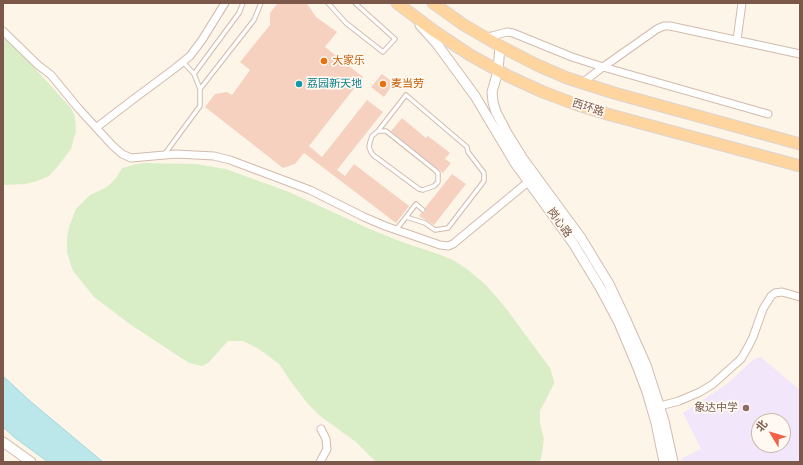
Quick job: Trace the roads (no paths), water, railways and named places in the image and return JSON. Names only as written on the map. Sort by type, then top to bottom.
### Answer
[{"type":"main road","name":"西环路","points":[[434,3],[483,37],[537,65],[582,83],[800,144]]},
{"type":"main road","name":"西环路","points":[[401,6],[452,43],[498,71],[543,92],[591,110],[800,166]]},
{"type":"street","points":[[97,127],[190,56],[225,3]]},
{"type":"street","points":[[737,40],[742,3]]},
{"type":"street","name":"岗心路","points":[[401,6],[437,44],[476,96],[515,163],[574,243],[601,288],[619,323],[647,392],[656,423],[664,462]]},
{"type":"street","points":[[582,83],[657,29],[664,26],[670,26],[800,54]]},
{"type":"street","points":[[3,32],[38,65],[51,75],[79,109],[112,145],[122,154],[131,158],[176,154],[214,156],[230,160],[310,190],[364,217],[396,230],[440,245],[448,246],[453,244],[528,182]]},
{"type":"street","points":[[483,37],[506,32],[513,33],[572,57],[603,67],[768,114]]},
{"type":"street","name":"岗心路","points":[[500,46],[498,71],[492,92],[496,112],[508,135],[523,158],[581,238],[609,284],[643,358],[660,406],[673,462]]},
{"type":"street","points":[[660,406],[679,401],[700,392],[713,384],[737,363],[748,347],[763,309],[771,296],[782,292],[800,298]]},
{"type":"street","points":[[320,462],[327,449],[326,439],[321,429]]},
{"type":"street","points":[[3,442],[30,462]]},
{"type":"street","points":[[3,449],[21,462]]},
{"type":"lane","points":[[194,74],[239,13],[243,3]]},
{"type":"lane","points":[[200,89],[254,20],[261,3]]},
{"type":"lane","points":[[328,3],[346,23],[383,52],[395,39],[355,3]]},
{"type":"lane","points":[[164,155],[200,106],[200,89],[194,74],[183,62]]},
{"type":"lane","points":[[378,131],[386,131],[435,170],[438,173],[438,182],[434,186],[423,190],[419,189],[370,152],[369,147],[372,136],[378,131],[406,95],[467,147],[468,152],[484,173],[484,181],[448,228],[435,230],[425,223],[406,217]]},
{"type":"lane","points":[[396,230],[416,204],[424,210]]},
{"type":"water","points":[[3,376],[30,401],[103,462],[48,462],[14,437],[3,427]]},
{"type":"place","name":"大家乐","points":[[324,61]]},
{"type":"place","name":"荔园新天地","points":[[299,84]]},
{"type":"place","name":"麦当劳","points":[[383,84]]},
{"type":"place","name":"象达中学","points":[[746,408]]}]
